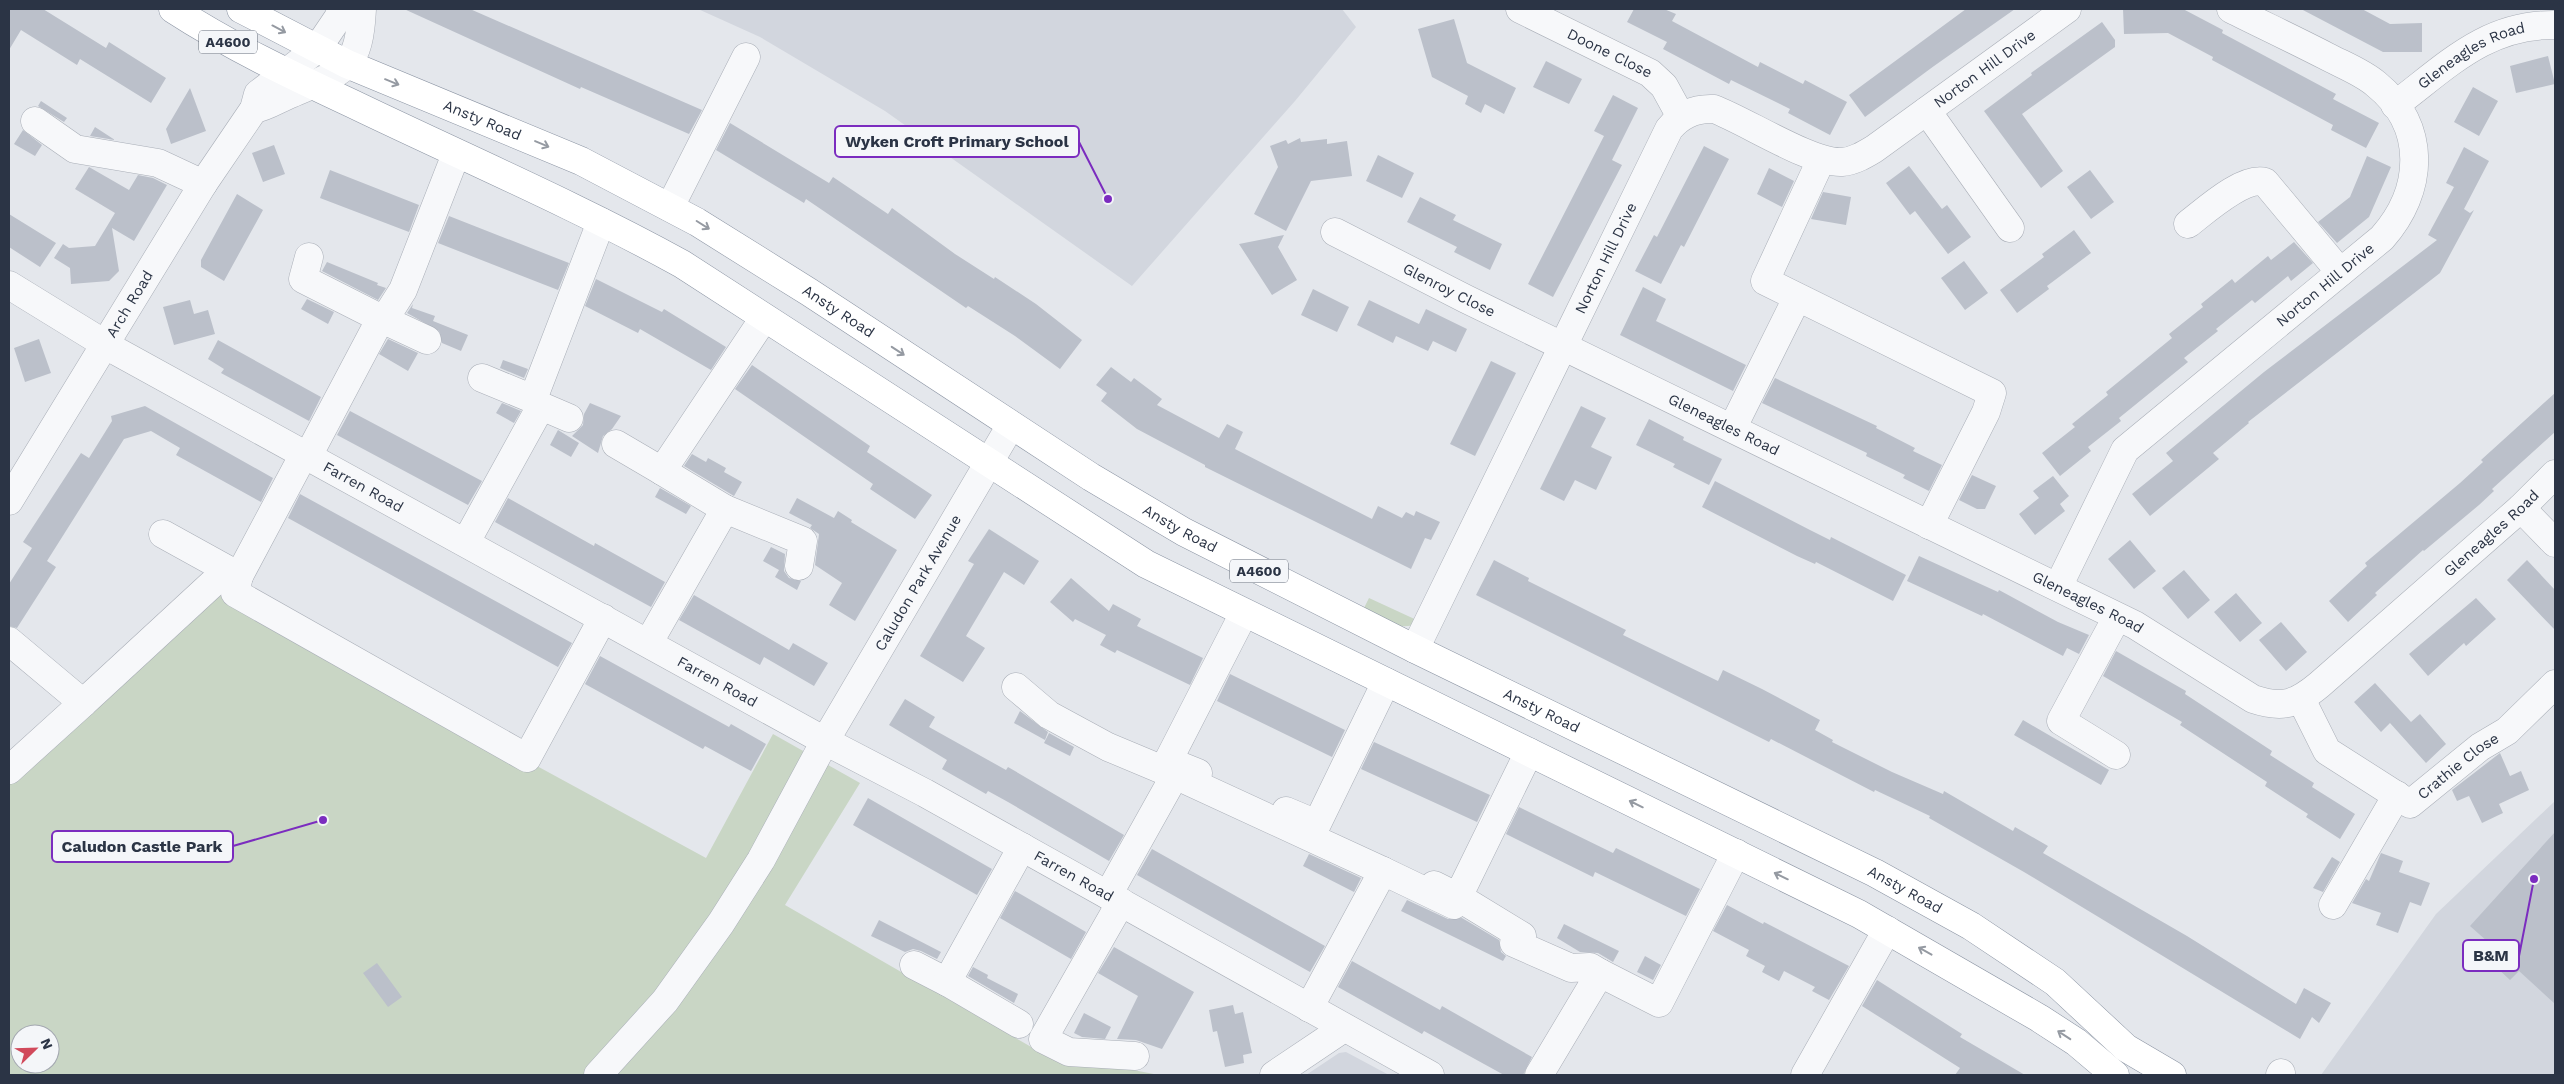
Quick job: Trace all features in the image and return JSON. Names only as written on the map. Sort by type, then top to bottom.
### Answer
[{"type":"highway","name":"A4600","points":[[173,9],[210,33],[285,72],[456,154],[569,204],[682,264],[1146,564],[1736,853],[1887,930],[2040,1018],[2076,1042],[2108,1070]]},
{"type":"highway","name":"Ansty Road","points":[[241,9],[347,64],[581,161],[670,207],[809,292],[1091,477],[1184,532],[1415,649],[1875,873],[1971,926],[2055,982],[2126,1048],[2161,1071],[2172,1075]]},
{"type":"highway","points":[[1415,649],[1411,659],[1412,671],[1421,680],[1460,700],[1539,747],[1577,776]]},
{"type":"street","points":[[342,9],[317,49],[258,94],[254,109],[269,106],[292,93],[331,77],[347,64],[358,45],[362,9]]},
{"type":"street","name":"Doone Close","points":[[1520,9],[1650,73],[1664,86],[1681,118]]},
{"type":"street","name":"Norton Hill Drive","points":[[1415,649],[1565,346],[1669,129],[1681,118],[1697,110],[1714,109],[1821,160],[1843,162],[1864,156],[2067,9]]},
{"type":"street","name":"Norton Hill Drive","points":[[2058,587],[2126,450],[2382,238],[2400,215],[2408,200],[2415,166],[2410,133],[2395,105],[2381,88],[2367,77],[2231,9]]},
{"type":"street","name":"Gleneagles Road","points":[[2395,105],[2486,40],[2516,28],[2555,25]]},
{"type":"street","points":[[670,207],[746,57]]},
{"type":"street","name":"Arch Road","points":[[9,501],[203,184],[254,109]]},
{"type":"street","name":"Norton Hill Drive","points":[[1927,111],[2010,228]]},
{"type":"street","points":[[35,121],[76,160],[158,163],[203,184]]},
{"type":"street","points":[[456,154],[403,290],[383,319],[238,576],[234,593],[527,758],[603,618]]},
{"type":"street","points":[[1821,160],[1765,281],[1992,393],[1986,412],[1929,524]]},
{"type":"street","points":[[2188,224],[2233,191],[2260,180],[2266,182],[2340,272]]},
{"type":"street","points":[[466,542],[537,403],[601,222]]},
{"type":"street","name":"Glenroy Close","points":[[1334,232],[1565,346]]},
{"type":"street","points":[[309,257],[303,278],[427,340]]},
{"type":"street","name":"Farren Road","points":[[9,285],[105,344],[649,642],[825,741],[1022,847],[1430,1075]]},
{"type":"street","points":[[1733,427],[1797,298]]},
{"type":"street","points":[[662,470],[764,318]]},
{"type":"street","name":"Gleneagles Road","points":[[1565,346],[2058,587],[2117,617],[2253,699],[2274,705],[2284,705],[2300,699],[2320,685],[2521,508],[2555,474]]},
{"type":"street","points":[[482,378],[569,418]]},
{"type":"street","name":"Caludon Park Avenue","points":[[598,1075],[665,1001],[722,923],[761,860],[825,741],[1011,425]]},
{"type":"street","points":[[616,444],[725,509],[802,541],[799,566]]},
{"type":"street","points":[[2521,508],[2555,543]]},
{"type":"street","points":[[649,642],[725,509]]},
{"type":"street","points":[[163,534],[238,576]]},
{"type":"street","points":[[9,770],[212,584]]},
{"type":"street","points":[[1135,1056],[1069,1052],[1043,1039],[1114,899],[1171,768],[1244,613]]},
{"type":"street","points":[[2116,755],[2061,721],[2117,617]]},
{"type":"street","points":[[9,641],[83,702]]},
{"type":"street","points":[[1317,824],[1386,682]]},
{"type":"street","name":"Crathie Close","points":[[2300,699],[2327,751],[2410,804],[2480,747],[2507,730],[2555,684]]},
{"type":"street","points":[[1016,687],[1049,715],[1100,743],[1227,786]]},
{"type":"street","points":[[1114,737],[1171,768],[1383,871],[1456,901]]},
{"type":"street","points":[[1456,901],[1528,752]]},
{"type":"street","points":[[2333,905],[2397,796]]},
{"type":"street","points":[[1265,801],[1361,846]]},
{"type":"street","points":[[947,982],[1022,847]]},
{"type":"street","points":[[1412,873],[1518,939],[1571,968],[1590,967],[1659,1003],[1736,853]]},
{"type":"street","points":[[1309,1008],[1383,871]]},
{"type":"street","points":[[1805,1075],[1887,930]]},
{"type":"street","points":[[914,964],[1019,1024]]},
{"type":"street","points":[[1539,1075],[1600,973]]},
{"type":"street","points":[[1274,1075],[1344,1028]]},
{"type":"shaded area","points":[[698,9],[1342,9],[1356,27],[1295,101],[1132,286],[885,111],[760,37]]},
{"type":"shaded area","points":[[2555,801],[2555,1075],[2321,1075],[2436,914]]},
{"type":"shaded area","points":[[1346,1052],[1389,1075],[1306,1075],[1339,1053]]},
{"type":"green space","points":[[197,581],[706,858],[773,734],[860,783],[785,905],[1040,1052],[1159,1075],[9,1075],[9,758]]},
{"type":"green space","points":[[1369,598],[1421,622],[1413,625],[1398,626],[1384,621],[1363,610]]},
{"type":"building","points":[[9,9],[43,9],[106,48],[109,42],[166,78],[151,103],[80,59],[77,65],[21,30],[9,50]]},
{"type":"building","points":[[404,9],[470,9],[702,110],[689,134],[581,87],[580,89]]},
{"type":"building","points":[[1634,9],[1664,9],[1676,14],[1672,21],[1758,67],[1760,62],[1803,84],[1805,80],[1847,102],[1830,135],[1788,113],[1790,109],[1731,80],[1729,84],[1663,49],[1667,42],[1627,22]]},
{"type":"building","points":[[1966,9],[2015,9],[1865,117],[1849,95]]},
{"type":"building","points":[[2123,9],[2183,9],[2223,30],[2222,33],[2336,94],[2333,99],[2379,123],[2366,148],[2331,130],[2333,125],[2212,60],[2213,57],[2168,33],[2124,34]]},
{"type":"building","points":[[2301,9],[2362,9],[2390,24],[2422,23],[2422,52],[2383,52]]},
{"type":"building","points":[[1454,19],[1467,63],[1516,88],[1504,114],[1485,104],[1481,113],[1465,104],[1468,96],[1432,77],[1418,29]]},
{"type":"building","points":[[2102,22],[2115,40],[2115,47],[2022,114],[2063,171],[2041,188],[1984,111],[2032,75],[2031,73]]},
{"type":"building","points":[[2548,56],[2555,84],[2516,93],[2510,66]]},
{"type":"building","points":[[1546,61],[1582,79],[1569,104],[1533,87]]},
{"type":"building","points":[[2473,87],[2498,101],[2479,136],[2454,122]]},
{"type":"building","points":[[190,88],[206,131],[171,144],[166,129]]},
{"type":"building","points":[[1613,95],[1638,108],[1612,160],[1622,165],[1553,297],[1528,284],[1604,136],[1594,131]]},
{"type":"building","points":[[41,101],[67,118],[64,122],[38,106]]},
{"type":"building","points":[[730,123],[829,183],[833,177],[888,214],[892,208],[955,254],[1036,304],[1082,340],[1060,369],[1015,336],[968,306],[966,308],[806,199],[804,203],[716,150]]},
{"type":"building","points":[[95,127],[115,140],[90,136]]},
{"type":"building","points":[[23,130],[42,145],[35,156],[14,144]]},
{"type":"building","points":[[1300,138],[1301,142],[1327,139],[1327,144],[1347,141],[1352,176],[1311,181],[1286,231],[1254,214],[1278,167],[1270,146],[1286,140],[1288,144]]},
{"type":"building","points":[[274,145],[285,174],[263,182],[252,153]]},
{"type":"building","points":[[1704,146],[1729,159],[1684,247],[1681,245],[1661,284],[1635,271],[1654,235],[1657,237]]},
{"type":"building","points":[[2464,147],[2489,161],[2464,209],[2470,213],[2474,210],[2440,273],[2248,422],[2213,453],[2219,459],[2150,516],[2132,494],[2173,461],[2166,453],[2264,372],[2437,240],[2428,235],[2454,187],[2446,183]]},
{"type":"building","points":[[1378,155],[1414,173],[1402,198],[1366,181]]},
{"type":"building","points":[[2367,156],[2391,167],[2369,217],[2337,243],[2318,222],[2350,197]]},
{"type":"building","points":[[1909,166],[1942,209],[1947,205],[1971,237],[1948,254],[1915,211],[1910,215],[1886,183]]},
{"type":"building","points":[[89,167],[129,190],[138,175],[153,178],[167,185],[134,241],[112,228],[119,271],[109,281],[71,284],[70,268],[54,258],[63,244],[69,248],[95,246],[115,213],[75,189]]},
{"type":"building","points":[[1769,168],[1794,181],[1782,207],[1757,194]]},
{"type":"building","points":[[330,170],[419,205],[409,232],[320,198]]},
{"type":"building","points":[[2090,170],[2114,202],[2091,219],[2067,187]]},
{"type":"building","points":[[1823,192],[1851,197],[1846,225],[1811,219]]},
{"type":"building","points":[[237,194],[263,210],[224,281],[201,267],[201,260]]},
{"type":"building","points":[[1420,197],[1456,215],[1453,220],[1502,244],[1490,270],[1454,252],[1457,247],[1407,222]]},
{"type":"building","points":[[9,214],[56,243],[40,267],[9,247]]},
{"type":"building","points":[[449,216],[569,263],[558,290],[438,243]]},
{"type":"building","points":[[2074,230],[2091,253],[2047,286],[2049,289],[2017,313],[2000,290],[2044,257],[2042,254]]},
{"type":"building","points":[[1284,235],[1278,247],[1297,280],[1272,295],[1239,244]]},
{"type":"building","points":[[2294,242],[2313,263],[2291,281],[2288,276],[2255,303],[2252,300],[2216,329],[2218,331],[2184,358],[2188,362],[2119,418],[2121,421],[2088,447],[2091,451],[2060,476],[2042,453],[2075,427],[2072,424],[2108,395],[2106,392],[2172,338],[2169,334],[2203,307],[2201,304],[2232,279],[2235,283],[2268,256],[2271,260]]},
{"type":"building","points":[[1964,261],[1988,293],[1965,310],[1941,278]]},
{"type":"building","points":[[327,262],[386,288],[378,300],[322,271]]},
{"type":"building","points":[[596,279],[662,312],[664,309],[726,347],[711,370],[640,329],[638,333],[585,306]]},
{"type":"building","points":[[1643,287],[1666,299],[1656,321],[1746,365],[1733,391],[1620,335]]},
{"type":"building","points":[[1313,289],[1349,307],[1337,332],[1301,315]]},
{"type":"building","points":[[307,299],[334,312],[328,324],[301,309]]},
{"type":"building","points":[[190,300],[194,314],[208,310],[215,334],[174,345],[163,307]]},
{"type":"building","points":[[1369,300],[1419,324],[1426,309],[1467,329],[1456,352],[1433,341],[1428,351],[1396,336],[1393,343],[1357,325]]},
{"type":"building","points":[[413,304],[412,308],[435,316],[433,321],[468,335],[461,351],[442,343],[439,331],[407,313]]},
{"type":"building","points":[[39,339],[51,373],[25,382],[14,348]]},
{"type":"building","points":[[388,339],[418,353],[408,371],[379,354]]},
{"type":"building","points":[[218,340],[321,397],[309,421],[221,373],[224,369],[208,359]]},
{"type":"building","points":[[503,360],[528,369],[524,378],[500,368]]},
{"type":"building","points":[[1491,361],[1516,373],[1475,456],[1450,444]]},
{"type":"building","points":[[752,365],[870,446],[867,452],[932,495],[915,519],[870,489],[873,484],[735,389]]},
{"type":"building","points":[[1111,367],[1131,382],[1134,378],[1162,399],[1157,405],[1219,438],[1227,424],[1243,432],[1235,449],[1372,519],[1378,506],[1402,518],[1406,512],[1414,516],[1416,511],[1440,522],[1431,540],[1425,538],[1411,569],[1205,467],[1205,465],[1137,429],[1101,401],[1107,393],[1096,385]]},
{"type":"building","points":[[1775,378],[1877,426],[1876,428],[1915,448],[1913,451],[1942,465],[1929,491],[1903,478],[1905,475],[1866,456],[1867,453],[1762,403]]},
{"type":"building","points":[[2555,393],[2555,432],[2492,489],[2494,491],[2479,505],[2423,550],[2375,593],[2377,595],[2348,622],[2329,601],[2367,566],[2365,563],[2460,483],[2483,462],[2481,460]]},
{"type":"building","points":[[502,403],[521,411],[514,423],[496,413]]},
{"type":"building","points":[[590,403],[621,416],[612,429],[603,436],[598,453],[572,436],[583,425],[584,414]]},
{"type":"building","points":[[145,406],[273,478],[261,502],[176,455],[180,448],[151,431],[124,439],[47,561],[56,567],[17,628],[9,626],[9,584],[32,548],[23,542],[81,453],[89,458],[112,421],[111,416]]},
{"type":"building","points":[[1581,406],[1606,418],[1591,447],[1612,457],[1596,490],[1575,480],[1564,501],[1540,489]]},
{"type":"building","points":[[350,411],[482,481],[468,505],[337,435]]},
{"type":"building","points":[[1649,419],[1684,437],[1683,440],[1722,459],[1709,485],[1673,467],[1675,464],[1636,445]]},
{"type":"building","points":[[558,430],[579,443],[571,457],[550,445]]},
{"type":"building","points":[[692,454],[706,462],[708,458],[726,468],[724,472],[742,482],[734,496],[684,466]]},
{"type":"building","points":[[1972,475],[1996,486],[1985,509],[1977,509],[1959,500]]},
{"type":"building","points":[[2053,476],[2069,496],[2060,504],[2065,511],[2035,535],[2019,514],[2039,498],[2033,491]]},
{"type":"building","points":[[1715,481],[1830,540],[1831,537],[1906,575],[1893,601],[1816,562],[1815,564],[1797,556],[1702,507]]},
{"type":"building","points":[[660,488],[691,506],[686,514],[655,497]]},
{"type":"building","points":[[300,494],[572,643],[558,667],[288,518]]},
{"type":"building","points":[[508,498],[594,546],[595,543],[665,582],[651,607],[495,522]]},
{"type":"building","points":[[797,498],[834,518],[838,511],[852,520],[851,522],[897,550],[855,621],[829,605],[842,583],[815,565],[819,534],[810,528],[812,525],[789,513]]},
{"type":"building","points":[[989,529],[1039,561],[1024,585],[1004,572],[966,636],[985,648],[963,682],[920,656],[974,564],[968,561]]},
{"type":"building","points":[[2130,540],[2156,571],[2134,589],[2108,559]]},
{"type":"building","points":[[771,547],[785,554],[784,571],[789,578],[801,581],[797,590],[775,577],[779,570],[763,561]]},
{"type":"building","points":[[1919,556],[1998,592],[1999,590],[2058,622],[2089,635],[2079,654],[2067,648],[2063,656],[1983,614],[1982,616],[1907,581]]},
{"type":"building","points":[[1494,560],[1529,578],[1528,581],[1626,630],[1623,635],[1718,681],[1723,670],[1762,689],[1820,720],[1815,730],[1833,740],[1832,742],[1892,772],[1943,794],[1944,791],[2013,831],[2015,827],[2048,846],[2043,853],[2187,936],[2296,1004],[2304,988],[2331,1003],[2319,1023],[2312,1017],[2300,1039],[2024,872],[1929,818],[1930,816],[1875,790],[1874,792],[1771,739],[1769,742],[1476,595]]},
{"type":"building","points":[[2527,560],[2555,590],[2555,630],[2507,580]]},
{"type":"building","points":[[2184,570],[2210,600],[2188,619],[2162,588]]},
{"type":"building","points":[[1071,578],[1109,611],[1113,604],[1141,619],[1137,626],[1203,658],[1190,685],[1117,650],[1115,653],[1100,645],[1106,635],[1075,619],[1073,622],[1050,602]]},
{"type":"building","points":[[2236,593],[2262,623],[2240,642],[2214,612]]},
{"type":"building","points":[[694,595],[789,650],[793,643],[828,663],[814,686],[764,657],[760,665],[679,620]]},
{"type":"building","points":[[2476,598],[2496,619],[2466,646],[2464,643],[2428,676],[2409,654]]},
{"type":"building","points":[[2281,622],[2307,652],[2286,671],[2259,640]]},
{"type":"building","points":[[2116,651],[2186,691],[2185,694],[2272,751],[2270,755],[2314,783],[2312,787],[2355,814],[2340,839],[2306,817],[2308,814],[2265,786],[2267,782],[2180,725],[2182,722],[2103,676]]},
{"type":"building","points":[[600,656],[729,727],[731,724],[766,744],[751,771],[705,746],[703,749],[585,684]]},
{"type":"building","points":[[1230,674],[1345,730],[1332,757],[1217,701]]},
{"type":"building","points":[[2375,683],[2411,722],[2420,714],[2446,744],[2426,763],[2390,723],[2381,732],[2354,702]]},
{"type":"building","points":[[905,699],[935,717],[929,727],[1006,770],[1008,767],[1124,835],[1109,861],[1008,802],[988,791],[986,794],[942,769],[947,760],[889,725]]},
{"type":"building","points":[[1020,711],[1048,732],[1045,740],[1014,723]]},
{"type":"building","points":[[2023,720],[2109,770],[2101,785],[2014,735]]},
{"type":"building","points":[[1049,733],[1074,747],[1070,756],[1044,743]]},
{"type":"building","points":[[1374,742],[1490,795],[1477,822],[1361,769]]},
{"type":"building","points":[[2500,753],[2510,776],[2521,771],[2529,790],[2499,804],[2503,813],[2482,823],[2469,796],[2457,801],[2452,790]]},
{"type":"building","points":[[868,798],[992,869],[977,895],[853,825]]},
{"type":"building","points":[[1519,807],[1613,853],[1616,848],[1700,889],[1686,916],[1595,872],[1593,877],[1506,834]]},
{"type":"building","points":[[2555,832],[2555,1004],[2519,971],[2510,980],[2480,952],[2488,942],[2470,926]]},
{"type":"building","points":[[1152,849],[1325,946],[1310,972],[1137,875]]},
{"type":"building","points":[[2381,853],[2403,861],[2399,872],[2430,883],[2421,906],[2410,902],[2398,933],[2376,925],[2381,913],[2352,903],[2366,879],[2369,881]]},
{"type":"building","points":[[1309,854],[1361,878],[1354,892],[1303,866]]},
{"type":"building","points":[[2332,857],[2340,862],[2323,892],[2313,888]]},
{"type":"building","points":[[1015,891],[1086,932],[1071,959],[1000,918]]},
{"type":"building","points":[[1407,900],[1448,919],[1462,918],[1499,940],[1501,952],[1506,956],[1503,961],[1401,911]]},
{"type":"building","points":[[1727,905],[1849,966],[1829,1000],[1812,991],[1815,987],[1784,971],[1779,981],[1762,972],[1765,966],[1746,956],[1749,950],[1713,931]]},
{"type":"building","points":[[879,920],[941,952],[937,959],[913,949],[905,952],[871,936]]},
{"type":"building","points":[[1564,924],[1619,951],[1613,962],[1598,953],[1580,952],[1557,938]]},
{"type":"building","points":[[1114,947],[1194,992],[1162,1049],[1136,1040],[1117,1039],[1138,996],[1098,973]]},
{"type":"building","points":[[1645,956],[1661,965],[1653,980],[1637,972]]},
{"type":"building","points":[[1352,961],[1440,1010],[1442,1006],[1532,1057],[1523,1075],[1504,1075],[1424,1031],[1422,1034],[1338,987]]},
{"type":"building","points":[[377,963],[402,997],[388,1007],[363,973]]},
{"type":"building","points":[[973,967],[988,975],[987,978],[1018,994],[1014,1003],[968,976]]},
{"type":"building","points":[[1877,980],[1962,1034],[1960,1037],[2025,1075],[1955,1075],[1960,1068],[1862,1006]]},
{"type":"building","points":[[1233,1005],[1235,1014],[1243,1012],[1252,1053],[1243,1055],[1244,1063],[1225,1067],[1217,1031],[1213,1032],[1209,1010]]},
{"type":"building","points":[[1084,1013],[1111,1027],[1105,1039],[1082,1037],[1074,1033]]},
{"type":"place","name":"Wyken Croft Primary School","points":[[1108,199]]},
{"type":"place","name":"Caludon Castle Park","points":[[323,820]]},
{"type":"place","name":"B&M","points":[[2534,879]]}]
